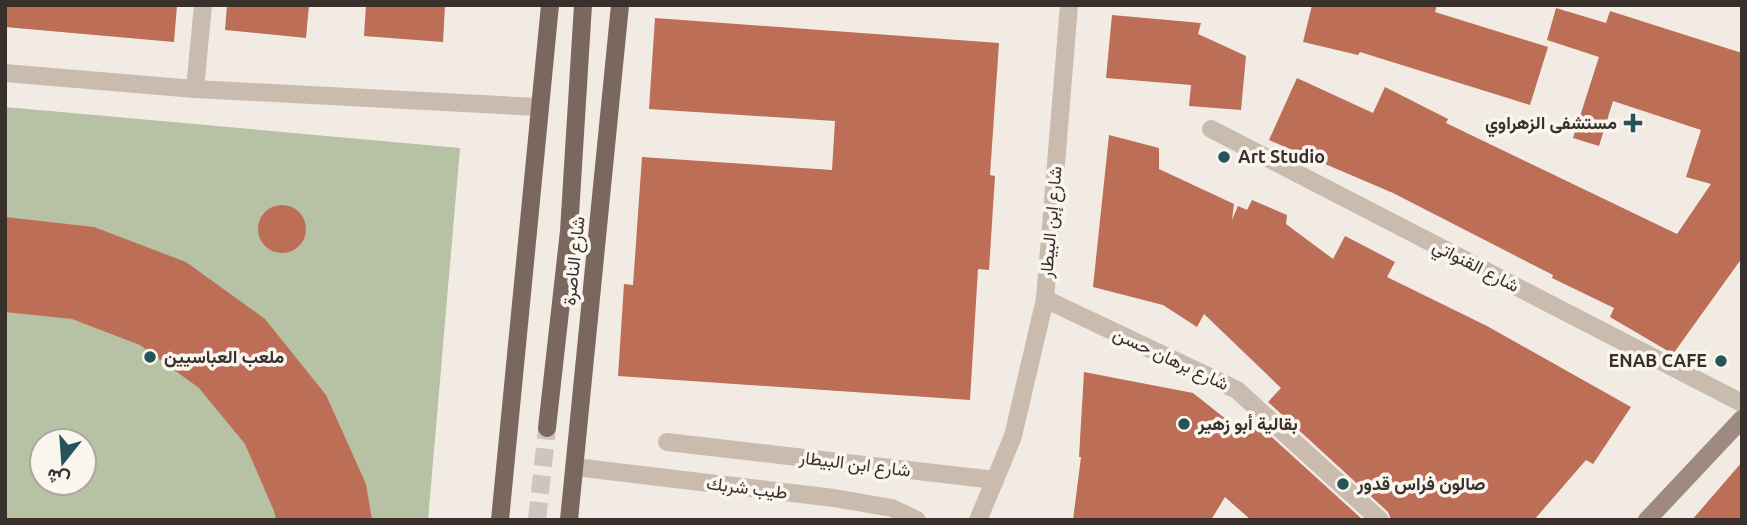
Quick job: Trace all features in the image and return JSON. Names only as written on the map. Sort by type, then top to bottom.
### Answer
[{"type":"main road","points":[[500,520],[550,5]]},
{"type":"main road","points":[[547,428],[569,231],[583,5]]},
{"type":"main road","name":"شارع الناصرة","points":[[569,515],[620,5]]},
{"type":"main road","points":[[1647,520],[1742,419]]},
{"type":"street","points":[[195,89],[203,5]]},
{"type":"street","name":"شارع إبن البيطار","points":[[995,480],[1013,436],[1045,299],[1069,5]]},
{"type":"street","points":[[5,73],[195,89],[538,107]]},
{"type":"street","name":"شارع القنواتي","points":[[1211,129],[1742,403]]},
{"type":"street","name":"شارع برهان حسن","points":[[1045,299],[1237,390],[1380,520]]},
{"type":"street","name":"شارع ابن البيطار","points":[[667,442],[995,480]]},
{"type":"street","name":"طيب شربك","points":[[575,467],[834,498],[891,508],[917,520]]},
{"type":"street","points":[[978,520],[995,480]]},
{"type":"green space","points":[[5,107],[460,148],[428,520],[5,520]]},
{"type":"building","points":[[5,5],[177,5],[174,42],[5,27]]},
{"type":"building","points":[[227,5],[309,5],[306,38],[225,30]]},
{"type":"building","points":[[366,5],[445,5],[443,42],[364,36]]},
{"type":"building","points":[[1312,5],[1437,5],[1435,12],[1548,47],[1530,105],[1360,52],[1358,55],[1303,42]]},
{"type":"building","points":[[1556,8],[1606,23],[1610,11],[1742,53],[1742,258],[1673,354],[1610,317],[1614,308],[1552,278],[1553,275],[1393,193],[1269,140],[1297,78],[1373,113],[1385,87],[1448,119],[1446,123],[1677,234],[1711,184],[1686,177],[1701,130],[1613,101],[1599,146],[1573,138],[1599,57],[1547,40]]},
{"type":"building","points":[[1112,15],[1201,23],[1198,34],[1246,56],[1241,110],[1189,106],[1191,85],[1106,78]]},
{"type":"building","points":[[655,18],[999,43],[990,175],[995,176],[989,270],[978,269],[970,400],[618,376],[624,284],[633,285],[642,157],[832,170],[835,121],[649,109]]},
{"type":"building","points":[[1109,135],[1159,148],[1159,169],[1234,204],[1232,220],[1238,206],[1247,210],[1252,200],[1287,215],[1286,224],[1333,259],[1345,236],[1395,262],[1387,277],[1487,326],[1631,407],[1593,464],[1586,460],[1534,520],[1391,520],[1388,512],[1268,402],[1281,388],[1204,314],[1197,327],[1163,305],[1093,287]]},
{"type":"building","points":[[282,205],[299,212],[306,229],[299,246],[282,253],[265,246],[258,229],[265,212]]},
{"type":"building","points":[[5,217],[94,227],[186,262],[265,319],[326,395],[366,484],[372,520],[276,520],[245,444],[199,388],[140,345],[72,319],[5,312]]},
{"type":"building","points":[[1084,372],[1193,393],[1241,431],[1252,419],[1363,520],[1251,520],[1225,497],[1211,520],[1073,520],[1081,457]]},
{"type":"building","points":[[1742,462],[1742,520],[1692,520]]},
{"type":"tunnel","points":[[537,520],[547,428]]},
{"type":"place","name":"مستشفى الزهراوي","points":[[1633,123]]},
{"type":"place","name":"Art Studio","points":[[1224,157]]},
{"type":"place","name":"ملعب العباسيين","points":[[150,357]]},
{"type":"place","name":"ENAB CAFE","points":[[1721,361]]},
{"type":"place","name":"بقالية أبو زهير","points":[[1184,424]]},
{"type":"place","name":"صالون فراس قدور","points":[[1343,484]]}]
